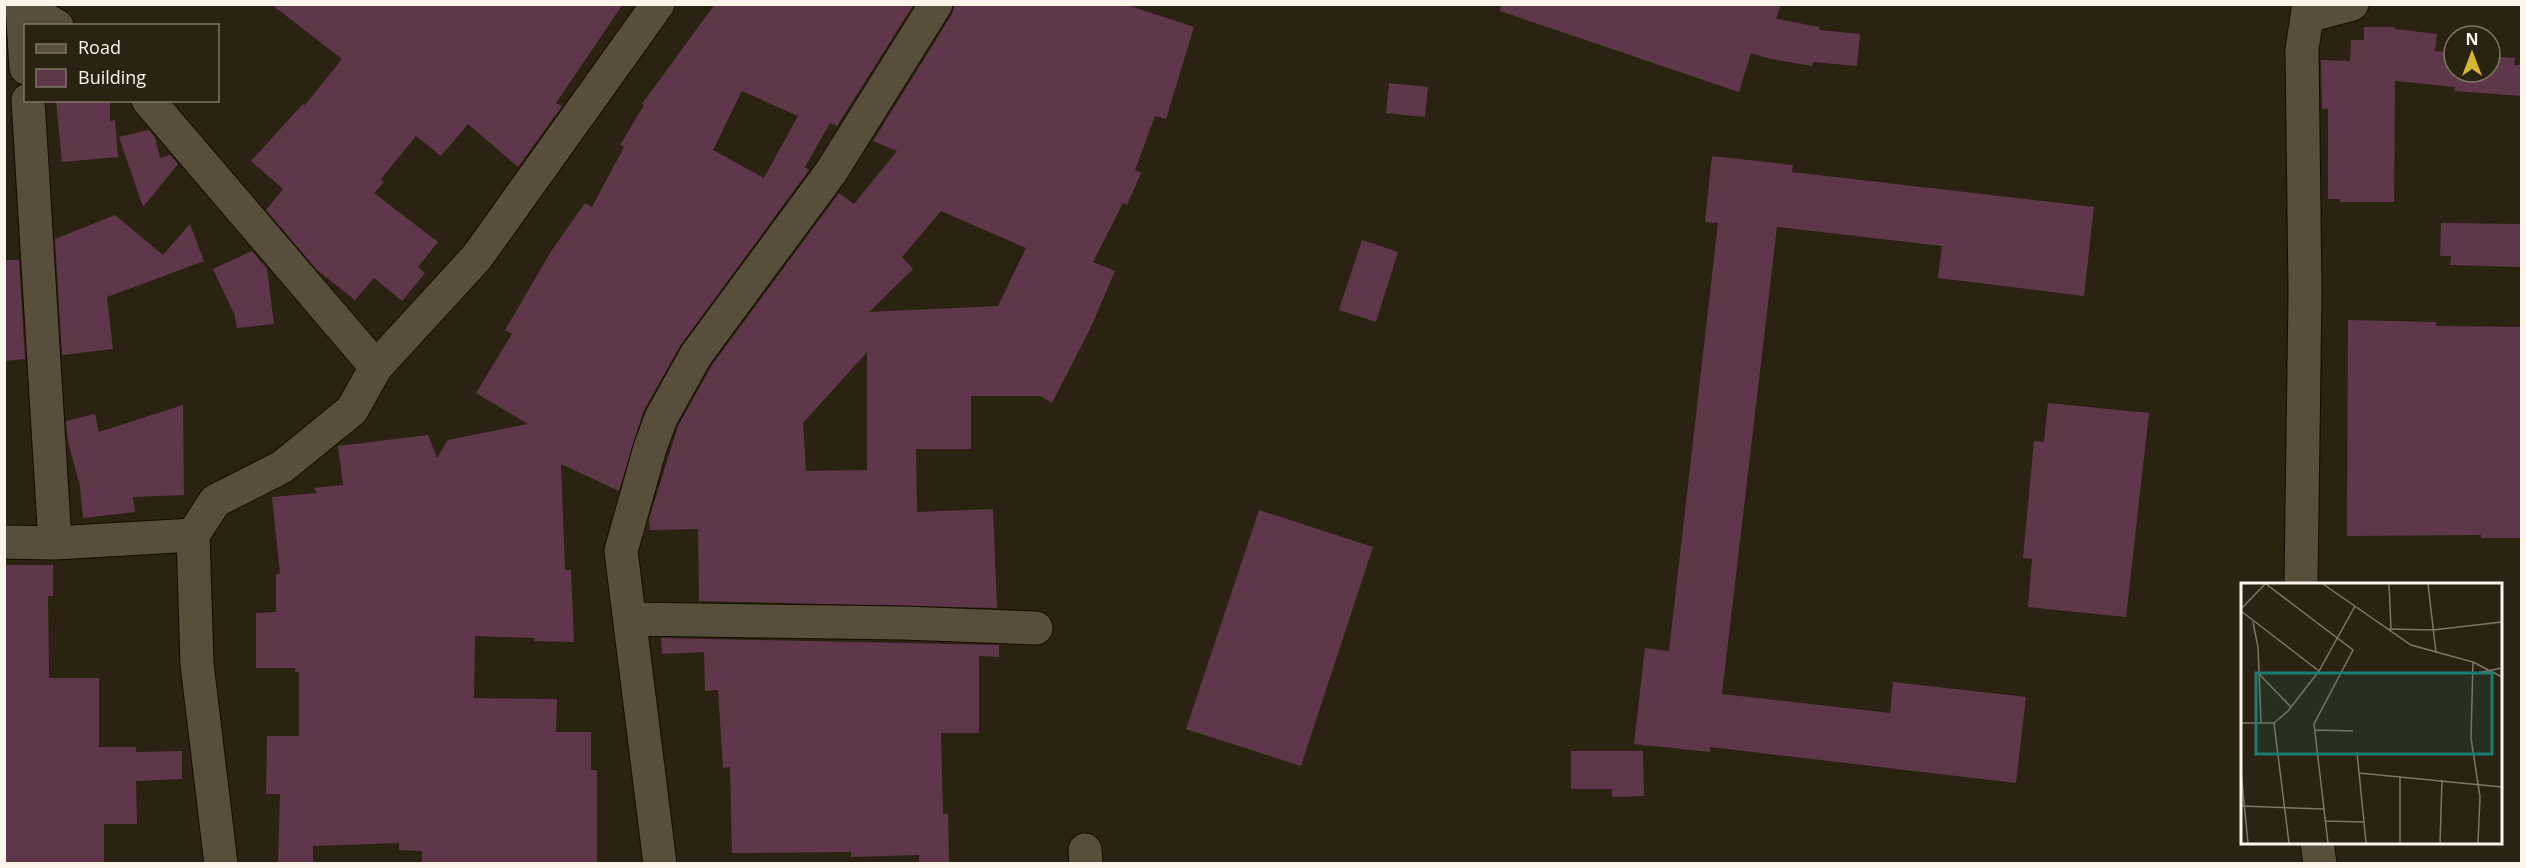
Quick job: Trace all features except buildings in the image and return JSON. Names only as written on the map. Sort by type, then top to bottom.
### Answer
[{"type":"street","points":[[221,864],[197,664],[193,535],[215,501],[282,467],[352,410],[376,367],[477,257],[658,4]]},
{"type":"street","points":[[660,864],[621,550],[650,448],[661,418],[696,355],[831,172],[936,4]]},
{"type":"street","points":[[2301,583],[2305,304],[2302,50],[2308,10],[2352,4]]},
{"type":"street","points":[[22,6],[54,24]]},
{"type":"street","points":[[22,6],[24,37]]},
{"type":"street","points":[[28,102],[55,543]]},
{"type":"street","points":[[150,102],[376,367]]},
{"type":"street","points":[[4,542],[55,543],[193,535]]},
{"type":"street","points":[[630,619],[903,623],[1036,628]]},
{"type":"street","points":[[2317,844],[2320,864]]}]
